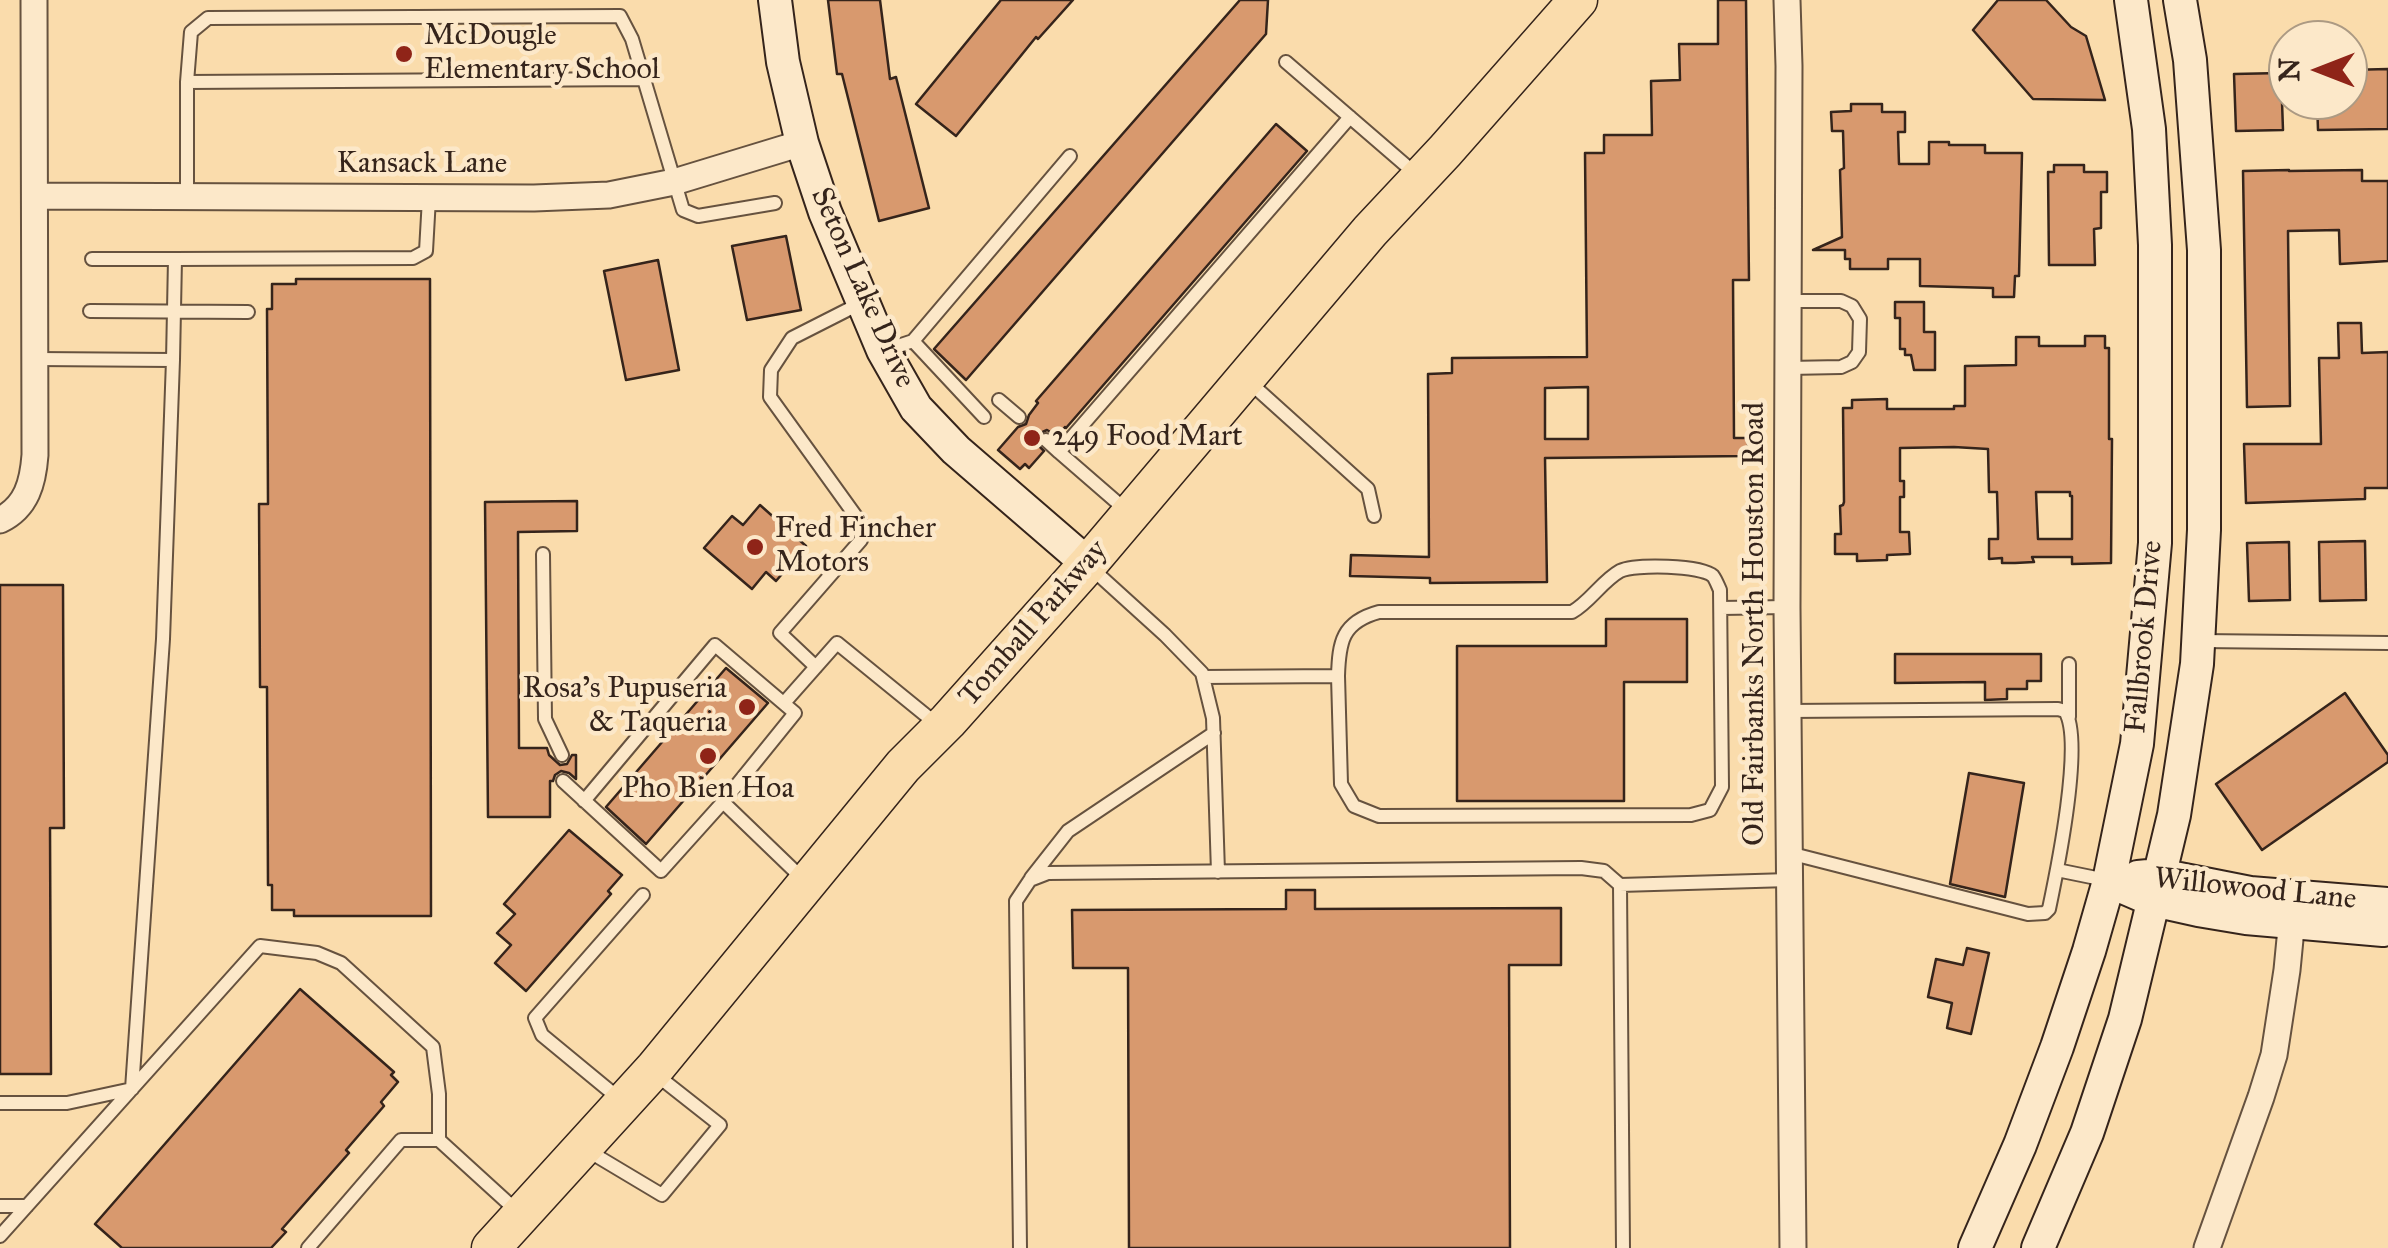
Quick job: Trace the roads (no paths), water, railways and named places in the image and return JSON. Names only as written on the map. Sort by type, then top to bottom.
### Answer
[{"type":"main road","name":"Seton Lake Drive","points":[[775,0],[783,62],[802,143],[825,212],[862,302],[898,346],[916,408],[956,450],[1088,564]]},
{"type":"main road","name":"Tomball Parkway","points":[[492,1248],[652,1072],[903,766],[1088,564],[1370,231],[1578,0]]},
{"type":"main road","name":"Fallbrook Drive","points":[[1975,1248],[2058,1047],[2109,880],[2138,744],[2154,542],[2155,246],[2148,129],[2131,0]]},
{"type":"main road","name":"Fallbrook Drive","points":[[2039,1244],[2087,1134],[2125,1019],[2174,815],[2197,664],[2204,530],[2204,250],[2192,78],[2180,0]]},
{"type":"main road","points":[[2155,246],[2204,250]]},
{"type":"main road","name":"Willowood Lane","points":[[2109,880],[2250,894],[2293,911],[2388,929]]},
{"type":"main road","name":"Willowood Lane","points":[[2293,911],[2388,904]]},
{"type":"main road","points":[[1988,1217],[2039,1244]]},
{"type":"street","points":[[0,520],[24,500],[33,479],[34,0]]},
{"type":"street","name":"Old Fairbanks North Houston Road","points":[[1786,0],[1790,66],[1787,607],[1793,1248]]},
{"type":"street","name":"Kansack Lane","points":[[36,196],[609,195],[674,182],[802,143]]},
{"type":"street","points":[[2207,1248],[2274,1055],[2293,911]]},
{"type":"lane","points":[[187,196],[191,32],[208,18],[620,16],[632,39],[683,210],[698,216],[775,203]]},
{"type":"lane","points":[[1286,62],[1420,178]]},
{"type":"lane","points":[[187,82],[644,79]]},
{"type":"lane","points":[[1059,452],[1350,117]]},
{"type":"lane","points":[[984,417],[898,346],[1070,156]]},
{"type":"lane","points":[[92,259],[412,258],[426,251],[429,198]]},
{"type":"lane","points":[[132,1089],[163,640],[174,259]]},
{"type":"lane","points":[[1788,301],[1841,302],[1852,306],[1860,320],[1858,352],[1852,362],[1842,367],[1788,368]]},
{"type":"lane","points":[[816,667],[780,633],[861,540],[860,522],[770,397],[771,370],[792,338],[862,302]]},
{"type":"lane","points":[[90,311],[248,312]]},
{"type":"lane","points":[[36,359],[173,360]]},
{"type":"lane","points":[[1245,378],[1368,489],[1374,516]]},
{"type":"lane","points":[[999,400],[1019,417]]},
{"type":"lane","points":[[1046,440],[1130,514]]},
{"type":"lane","points":[[543,554],[545,720],[562,755]]},
{"type":"lane","points":[[1088,564],[1202,673],[1214,718],[1218,872]]},
{"type":"lane","points":[[1632,568],[1694,568],[1712,575],[1720,590],[1722,787],[1710,810],[1692,815],[1379,816],[1354,806],[1342,784],[1338,676],[1339,646],[1347,630],[1363,616],[1379,612],[1572,612],[1618,572],[1632,568]]},
{"type":"lane","points":[[1721,608],[1787,607]]},
{"type":"lane","points":[[2198,640],[2388,643]]},
{"type":"lane","points":[[784,703],[838,642],[941,728]]},
{"type":"lane","points":[[563,781],[584,801],[661,871],[795,712],[715,646],[584,801]]},
{"type":"lane","points":[[1789,853],[2038,915],[2044,913],[2049,909],[2068,813],[2068,664]]},
{"type":"lane","points":[[1203,677],[1338,676]]},
{"type":"lane","points":[[1788,711],[2058,709],[2069,718]]},
{"type":"lane","points":[[1020,1248],[1016,901],[1068,831],[1214,733]]},
{"type":"lane","points":[[723,802],[807,882]]},
{"type":"lane","points":[[1030,880],[1048,874],[1581,868],[1604,872],[1620,884],[1790,880]]},
{"type":"lane","points":[[2058,870],[2109,880]]},
{"type":"lane","points":[[1620,884],[1623,1248]]},
{"type":"lane","points":[[624,1102],[542,1034],[535,1018],[642,895]]},
{"type":"lane","points":[[0,1236],[260,946],[318,954],[341,962],[432,1047],[439,1094],[438,1140]]},
{"type":"lane","points":[[583,1147],[662,1195],[720,1124],[652,1072]]},
{"type":"lane","points":[[0,1103],[67,1103],[132,1089]]},
{"type":"lane","points":[[308,1248],[401,1140],[438,1140],[522,1215]]},
{"type":"lane","points":[[0,1206],[27,1206]]},
{"type":"place","name":"McDougle Elementary School","points":[[404,54]]},
{"type":"place","name":"249 Food Mart","points":[[1032,438]]},
{"type":"place","name":"Fred Fincher Motors","points":[[755,547]]},
{"type":"place","name":"Rosa's Pupuseria & Taqueria","points":[[747,707]]},
{"type":"place","name":"Pho Bien Hoa","points":[[708,756]]}]
